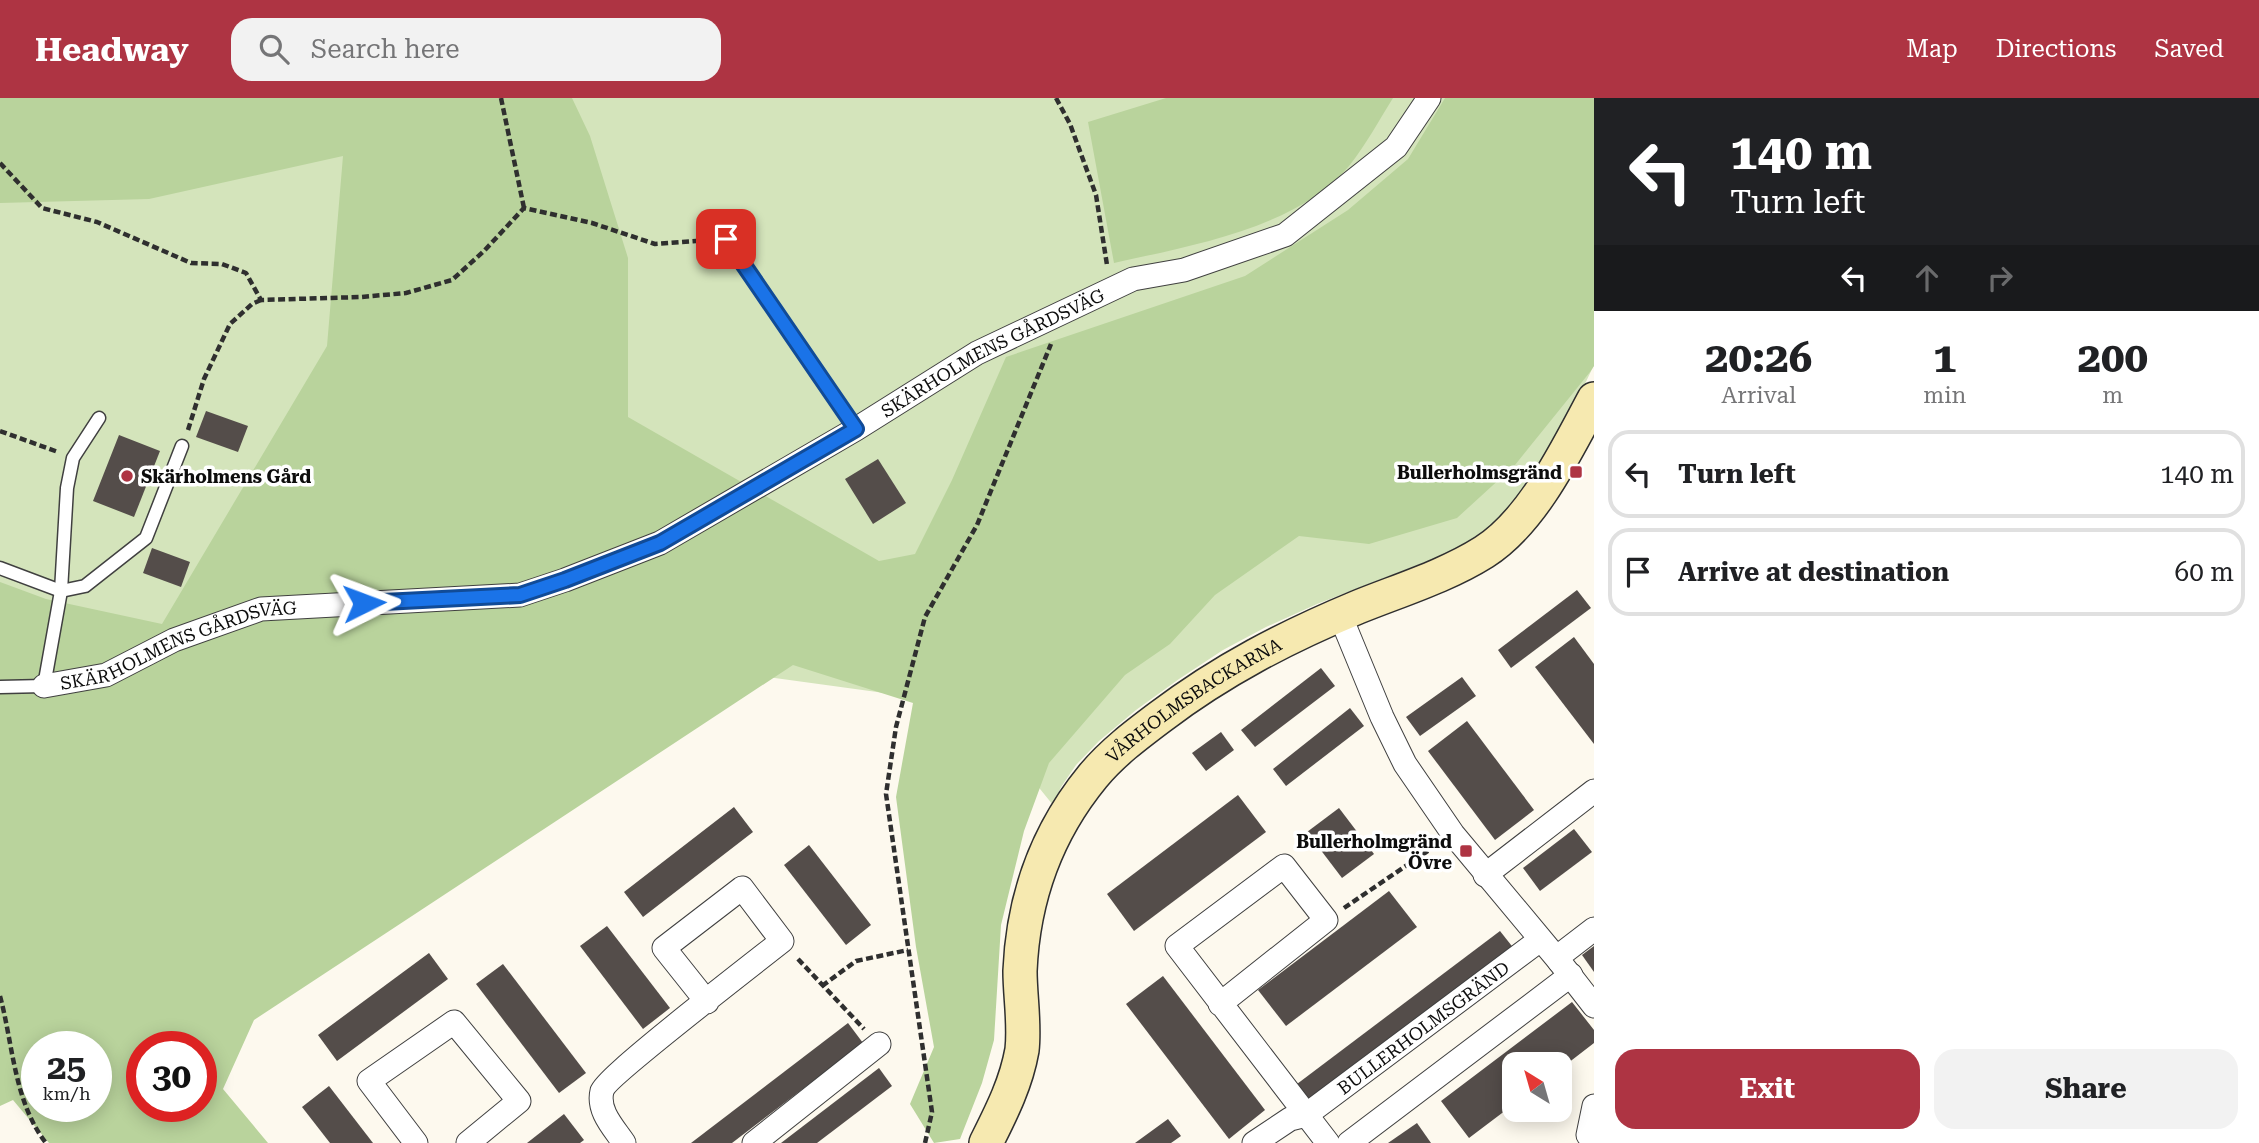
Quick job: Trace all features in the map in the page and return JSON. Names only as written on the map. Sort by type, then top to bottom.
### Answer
[{"type":"street","name":"SKÄRHOLMENS GÅRDSVÄG","points":[[44,686],[106,675],[174,640],[261,609],[520,595],[660,543],[856,429],[977,353],[1133,279],[1184,270],[1285,235],[1396,147],[1429,98]]},
{"type":"street","name":"VÅRHOLMSBACKARNA","points":[[986,1143],[1006,1103],[1022,1047],[1020,970],[1025,916],[1036,876],[1052,838],[1094,775],[1128,741],[1230,668],[1277,642],[1443,572],[1485,551],[1520,520],[1548,482],[1594,399]]},
{"type":"street","points":[[1340,615],[1382,717],[1405,764],[1485,875],[1594,1006]]},
{"type":"street","points":[[1485,875],[1594,791]]},
{"type":"street","points":[[1220,1004],[1326,920],[1284,866],[1177,946],[1220,1004],[1328,1143]]},
{"type":"street","points":[[624,1143],[600,1106],[602,1089],[619,1072],[707,1002],[782,941],[742,888],[664,948],[707,1002]]},
{"type":"street","points":[[1349,1143],[1565,968],[1571,946],[1594,929]]},
{"type":"street","name":"BULLERHOLMSGRÄND","points":[[1254,1143],[1290,1119],[1306,1115],[1425,1029],[1540,940]]},
{"type":"street","points":[[416,1143],[369,1081],[454,1022],[519,1101],[468,1143]]},
{"type":"street","points":[[754,1143],[879,1044]]},
{"type":"street","points":[[1594,1106],[1588,1135],[1594,1143]]},
{"type":"lane","points":[[726,239],[856,429]]},
{"type":"lane","points":[[0,687],[44,686],[61,591],[67,488],[73,457],[99,418]]},
{"type":"lane","points":[[0,568],[61,591],[86,586],[146,538],[182,446]]},
{"type":"path","points":[[501,98],[524,208]]},
{"type":"path","points":[[1056,98],[1070,124],[1096,195],[1108,290]]},
{"type":"path","points":[[0,163],[42,208],[97,222],[191,264],[222,264],[246,273],[261,300]]},
{"type":"path","points":[[524,208],[592,223],[655,244],[726,239]]},
{"type":"path","points":[[182,446],[204,379],[230,324],[252,304],[261,300],[406,293],[452,280],[484,251],[524,208]]},
{"type":"path","points":[[925,1143],[932,1112],[886,794],[896,727],[925,617],[977,525],[1064,311]]},
{"type":"path","points":[[0,431],[73,457]]},
{"type":"path","points":[[1326,920],[1453,834]]},
{"type":"path","points":[[782,941],[879,1044]]},
{"type":"path","points":[[822,986],[856,961],[908,950]]},
{"type":"path","points":[[0,996],[18,1080],[36,1130],[46,1143]]},
{"type":"green space","points":[[0,98],[1594,98],[1594,365],[1557,442],[1520,498],[1489,528],[1451,552],[1317,604],[1223,650],[1136,710],[1099,741],[1076,765],[1053,805],[972,705],[695,667],[63,1031],[21,1031],[21,1053],[0,1063]]},
{"type":"green space","points":[[0,98],[572,98],[590,136],[628,258],[628,417],[879,561],[915,554],[952,480],[1006,357],[1245,276],[1348,210],[1408,159],[1445,98],[1594,98],[1594,366],[1515,465],[1457,518],[1369,544],[1299,536],[1215,595],[1170,644],[1125,675],[1049,763],[1024,831],[1001,925],[994,1040],[982,1083],[960,1139],[934,1143],[910,1104],[934,1047],[916,947],[896,797],[913,703],[793,665],[254,1020],[223,1089],[268,1143],[49,1143],[31,1122],[112,1122],[112,1031],[21,1031],[21,1110],[13,1100],[0,1106],[0,582],[46,599],[162,624],[327,346],[343,156],[149,199],[0,203]]},
{"type":"green space","points":[[1166,98],[1393,98],[1349,166],[1327,187],[1301,205],[1272,219],[1208,241],[1114,263],[1088,122]]},
{"type":"building","points":[[206,411],[248,426],[238,452],[196,437]]},
{"type":"building","name":"Skärholmens Gård","points":[[119,435],[160,451],[134,517],[93,501]]},
{"type":"building","points":[[878,459],[906,503],[873,524],[845,479]]},
{"type":"building","points":[[152,548],[190,562],[181,587],[143,573]]},
{"type":"building","points":[[1577,590],[1591,608],[1511,668],[1498,650]]},
{"type":"building","points":[[1574,637],[1594,664],[1594,744],[1535,667]]},
{"type":"building","points":[[1321,668],[1335,686],[1255,747],[1241,730]]},
{"type":"building","points":[[1462,677],[1476,696],[1420,736],[1406,717]]},
{"type":"building","points":[[1350,708],[1364,726],[1286,786],[1273,769]]},
{"type":"building","points":[[1467,721],[1534,810],[1495,840],[1428,751]]},
{"type":"building","points":[[1221,732],[1234,750],[1206,771],[1192,753]]},
{"type":"building","points":[[1238,795],[1266,832],[1134,931],[1107,894]]},
{"type":"building","points":[[734,807],[753,832],[643,917],[624,892]]},
{"type":"building","points":[[1339,808],[1374,854],[1342,878],[1307,832]]},
{"type":"building","points":[[1574,829],[1592,852],[1540,891],[1523,868]]},
{"type":"building","points":[[809,845],[871,925],[846,945],[784,865]]},
{"type":"building","points":[[1389,891],[1417,927],[1286,1026],[1258,990]]},
{"type":"building","points":[[607,926],[670,1008],[643,1029],[580,946]]},
{"type":"building","points":[[1500,931],[1515,950],[1311,1103],[1297,1084]]},
{"type":"building","points":[[1594,946],[1594,972],[1582,955]]},
{"type":"building","points":[[429,953],[448,979],[337,1061],[318,1035]]},
{"type":"building","points":[[503,964],[586,1073],[559,1093],[476,984]]},
{"type":"building","points":[[1163,976],[1265,1110],[1229,1139],[1126,1004]]},
{"type":"building","points":[[1572,1002],[1594,1030],[1594,1043],[1572,1060],[1572,1052],[1506,1052]]},
{"type":"building","points":[[848,1023],[863,1043],[732,1143],[691,1143]]},
{"type":"building","points":[[1502,1055],[1502,1113],[1469,1138],[1441,1101]]},
{"type":"building","points":[[879,1068],[892,1086],[817,1143],[781,1143]]},
{"type":"building","points":[[329,1086],[373,1143],[330,1143],[302,1107]]},
{"type":"building","points":[[564,1114],[584,1140],[580,1143],[527,1143]]},
{"type":"building","points":[[1168,1119],[1181,1136],[1171,1143],[1135,1143]]},
{"type":"building","points":[[1417,1123],[1431,1143],[1388,1143]]},
{"type":"place","name":"Bullerholmsgränd","points":[[1576,472]]},
{"type":"place","name":"Skärholmens Gård","points":[[127,476]]},
{"type":"place","name":"Bullerholmgränd Övre","points":[[1466,851]]},
{"type":"route","points":[[364,603],[520,595],[565,580],[660,543],[856,429],[726,239]]}]
